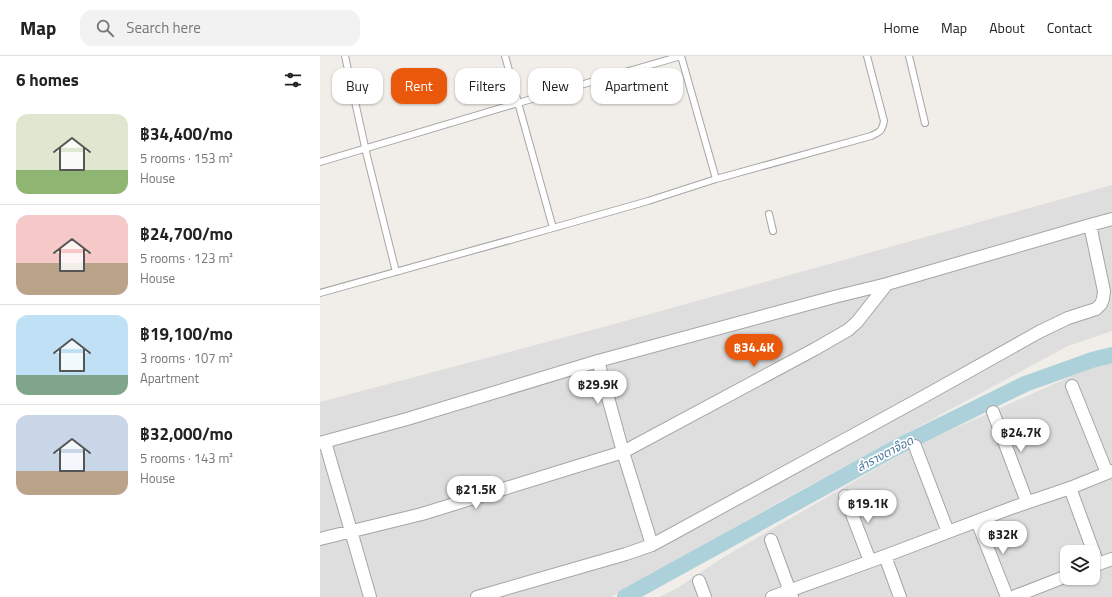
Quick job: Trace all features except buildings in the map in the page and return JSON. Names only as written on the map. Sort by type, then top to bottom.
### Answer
[{"type":"street","points":[[370,597],[351,530],[322,442],[407,420],[598,361],[887,284],[1112,219]]},
{"type":"street","points":[[477,597],[652,545],[1039,332],[1068,318],[1096,309],[1101,304],[1104,291],[1090,225]]},
{"type":"street","points":[[320,539],[351,530],[422,514],[623,452],[848,330],[857,322],[887,284]]},
{"type":"street","points":[[598,361],[623,452],[652,545]]},
{"type":"street","points":[[772,597],[791,594],[870,561],[1110,472],[1072,386]]},
{"type":"street","points":[[993,412],[1027,502]]},
{"type":"street","points":[[915,446],[948,532]]},
{"type":"street","points":[[1070,488],[1089,545]]},
{"type":"street","points":[[845,496],[870,561]]},
{"type":"street","points":[[977,521],[1007,597]]},
{"type":"street","points":[[771,540],[791,594]]},
{"type":"street","points":[[885,556],[900,597]]},
{"type":"street","points":[[1100,563],[1112,559]]},
{"type":"street","points":[[1013,597],[1060,579]]},
{"type":"street","points":[[699,581],[705,597]]},
{"type":"lane","points":[[345,56],[396,272]]},
{"type":"lane","points":[[505,56],[508,68]]},
{"type":"lane","points":[[520,101],[681,56],[716,179]]},
{"type":"lane","points":[[320,293],[648,201],[716,179],[879,133],[884,121],[883,114],[867,56]]},
{"type":"lane","points":[[909,56],[925,123]]},
{"type":"lane","points":[[320,162],[511,104]]},
{"type":"lane","points":[[519,104],[553,228]]},
{"type":"lane","points":[[769,214],[773,231]]},
{"type":"shaded area","points":[[1112,185],[1112,331],[1068,346],[788,497],[611,597],[320,597],[320,402],[607,326]]},
{"type":"shaded area","points":[[1112,358],[1112,597],[659,597],[679,587],[722,558],[915,446]]},
{"type":"waterway","name":"ลำรางตาจ๊อด","points":[[625,597],[897,447],[1025,384],[1092,360],[1112,355]]}]
